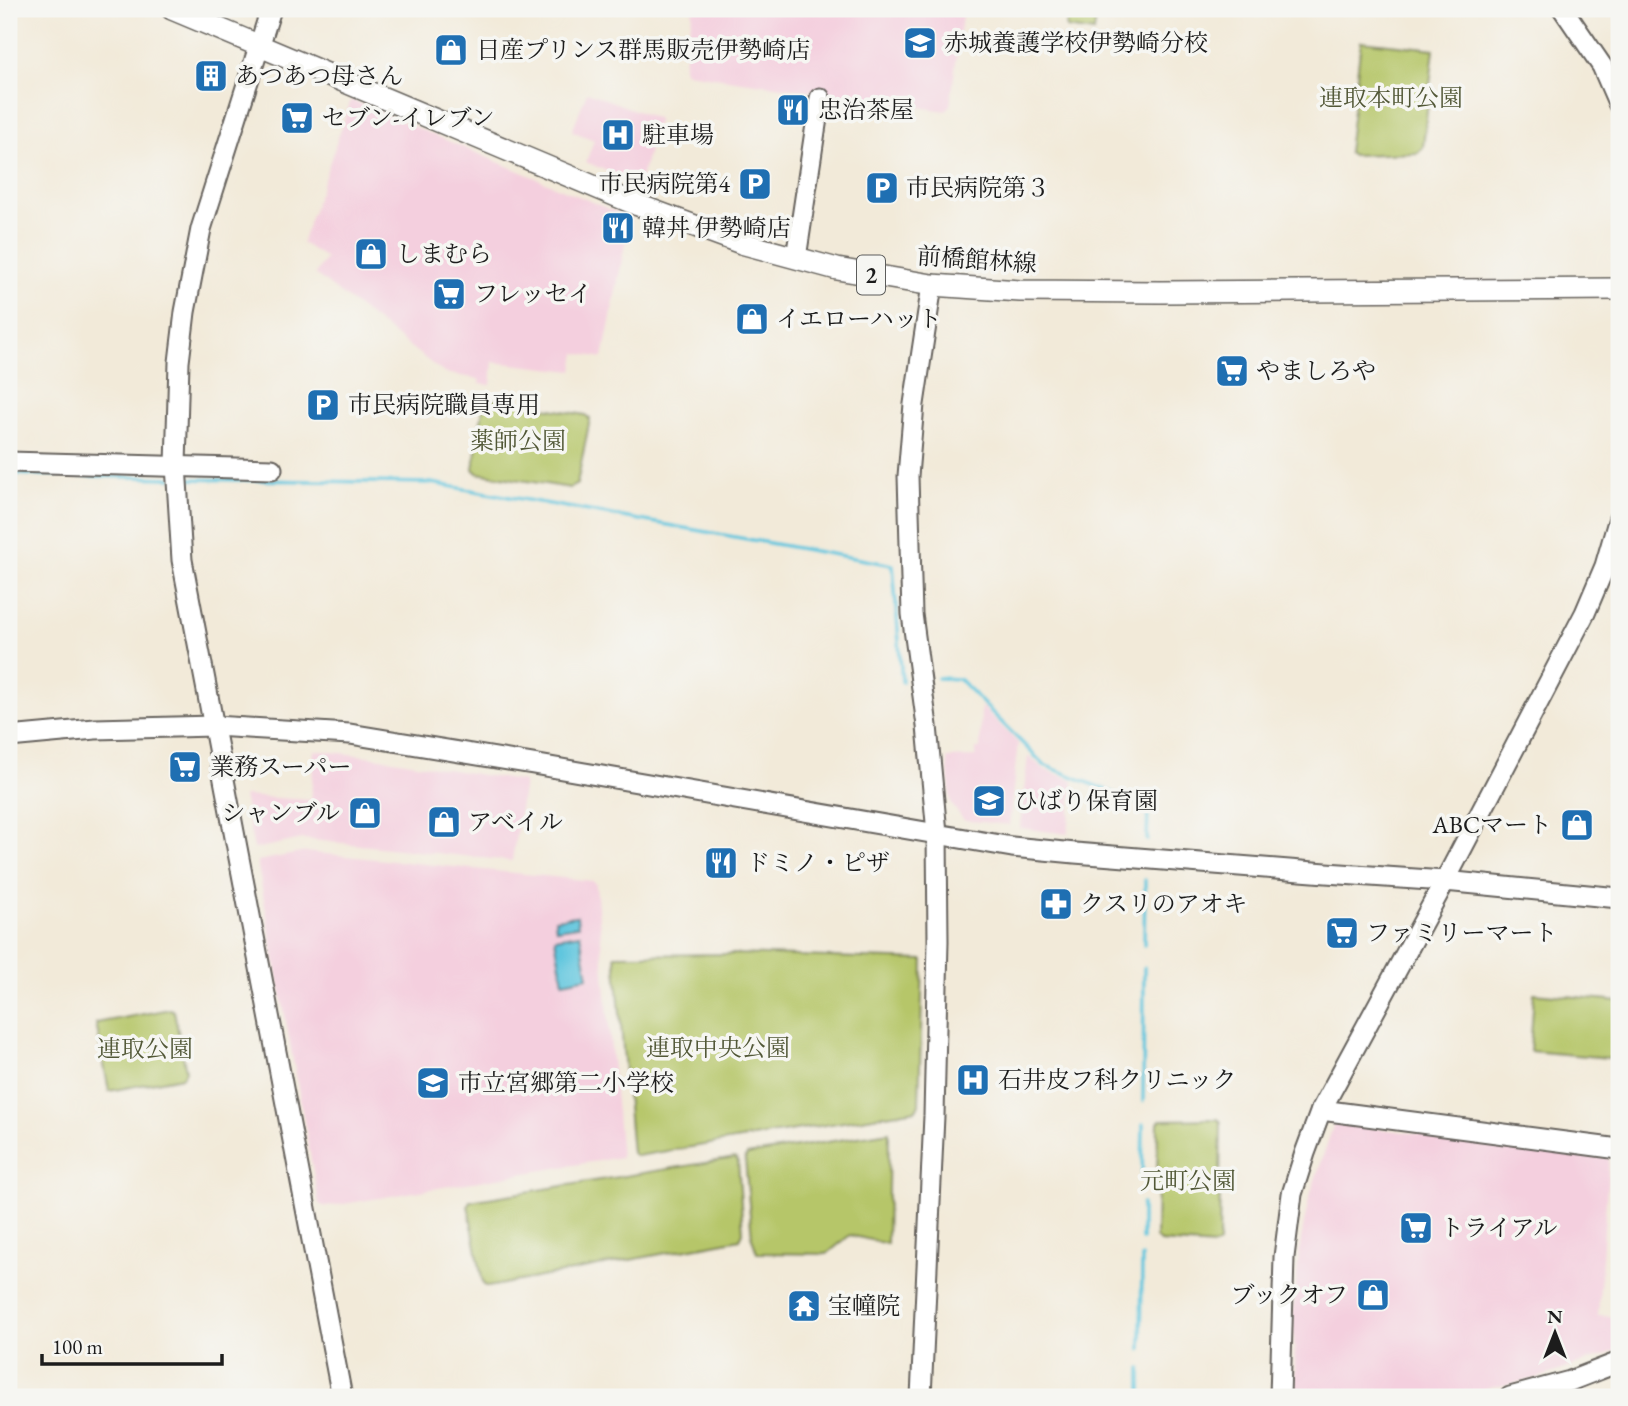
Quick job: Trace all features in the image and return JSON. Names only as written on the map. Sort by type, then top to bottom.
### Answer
[{"type":"main road","name":"前橋館林線","points":[[172,9],[638,205],[741,243],[837,269],[932,285],[1020,291],[1619,289]]},
{"type":"street","points":[[271,9],[198,240],[179,362],[176,466],[182,560],[342,1397]]},
{"type":"street","points":[[1563,9],[1602,66],[1619,105]]},
{"type":"street","points":[[796,258],[820,98]]},
{"type":"street","points":[[921,1397],[934,1116],[938,941],[937,833],[912,614],[908,476],[914,404],[932,285]]},
{"type":"street","points":[[9,462],[272,469]]},
{"type":"street","points":[[1280,1397],[1284,1257],[1292,1194],[1321,1110],[1585,613],[1605,566],[1619,518]]},
{"type":"street","points":[[9,737],[95,729],[214,726],[350,734],[1012,847],[1445,881],[1619,898]]},
{"type":"street","points":[[1321,1110],[1619,1149]]},
{"type":"street","points":[[1510,1397],[1570,1381],[1619,1362]]},
{"type":"shaded area","points":[[693,9],[963,9],[950,106],[946,111],[687,73],[683,68]]},
{"type":"shaded area","name":"駐車場","points":[[587,92],[658,119],[639,185],[586,162],[594,140],[572,131]]},
{"type":"shaded area","points":[[351,100],[630,218],[603,358],[576,353],[573,371],[493,362],[491,385],[480,384],[479,379],[444,373],[315,274],[326,258],[302,243]]},
{"type":"shaded area","points":[[981,706],[1018,743],[1009,825],[964,820],[951,804],[947,758],[976,757],[976,749],[980,749]]},
{"type":"shaded area","points":[[314,750],[375,757],[524,782],[512,861],[303,839],[254,849],[243,796],[311,800]]},
{"type":"shaded area","points":[[1028,756],[1045,770],[1073,780],[1068,834],[1020,828]]},
{"type":"shaded area","points":[[306,852],[593,881],[596,885],[621,1157],[326,1207],[319,1204],[257,861]]},
{"type":"shaded area","points":[[1334,1123],[1609,1158],[1598,1316],[1619,1317],[1619,1350],[1538,1378],[1466,1393],[1432,1397],[1301,1397],[1296,1392],[1293,1312],[1301,1239],[1309,1198]]},
{"type":"green space","points":[[1069,9],[1097,9],[1094,32],[1066,28]]},
{"type":"green space","name":"連取本町公園","points":[[1361,41],[1434,49],[1423,147],[1418,153],[1352,155],[1348,152]]},
{"type":"green space","name":"薬師公園","points":[[489,398],[585,415],[590,419],[577,484],[570,488],[477,473],[473,469],[484,403]]},
{"type":"green space","name":"連取中央公園","points":[[732,954],[923,960],[919,1104],[916,1110],[637,1156],[632,1153],[615,955]]},
{"type":"green space","points":[[1534,993],[1619,1001],[1619,1059],[1530,1051]]},
{"type":"green space","name":"連取公園","points":[[170,1009],[174,1011],[186,1071],[182,1077],[109,1091],[96,1023]]},
{"type":"green space","name":"元町公園","points":[[1218,1119],[1221,1122],[1219,1243],[1215,1246],[1160,1242],[1156,1238],[1158,1123],[1160,1120]]},
{"type":"green space","points":[[889,1132],[887,1244],[850,1235],[827,1254],[757,1253],[752,1238],[745,1159],[747,1155]]},
{"type":"green space","points":[[735,1158],[738,1161],[743,1233],[740,1239],[488,1287],[483,1284],[468,1205],[470,1201]]},
{"type":"water","points":[[577,916],[578,926],[556,929],[555,919]]},
{"type":"water","points":[[580,934],[588,977],[563,982],[555,938]]},
{"type":"waterway","points":[[9,474],[171,478]]},
{"type":"waterway","points":[[182,479],[431,483],[893,565],[902,682]]},
{"type":"waterway","points":[[938,678],[959,679],[1044,765],[1134,801],[1148,811],[1147,840]]},
{"type":"waterway","points":[[1144,945],[1145,880]]},
{"type":"waterway","points":[[1143,1101],[1144,967]]},
{"type":"waterway","points":[[1142,1178],[1143,1124]]},
{"type":"waterway","points":[[1142,1204],[1142,1239]]},
{"type":"waterway","points":[[1141,1349],[1142,1257]]},
{"type":"waterway","points":[[1141,1368],[1141,1397]]},
{"type":"place","name":"赤城養護学校伊勢崎分校","points":[[920,43]]},
{"type":"place","name":"日産プリンス群馬販売伊勢崎店","points":[[451,50]]},
{"type":"place","name":"あつあつ母さん","points":[[211,76]]},
{"type":"place","name":"忠治茶屋","points":[[793,110]]},
{"type":"place","name":"セブン-イレブン","points":[[297,118]]},
{"type":"place","name":"駐車場","points":[[618,135]]},
{"type":"place","name":"市民病院第4","points":[[755,184]]},
{"type":"place","name":"市民病院第３","points":[[882,188]]},
{"type":"place","name":"韓丼 伊勢崎店","points":[[618,228]]},
{"type":"place","name":"しまむら","points":[[371,254]]},
{"type":"place","name":"フレッセイ","points":[[449,294]]},
{"type":"place","name":"イエローハット","points":[[752,319]]},
{"type":"place","name":"やましろや","points":[[1232,371]]},
{"type":"place","name":"市民病院職員専用","points":[[323,405]]},
{"type":"place","name":"業務スーパー","points":[[185,767]]},
{"type":"place","name":"ひばり保育園","points":[[989,801]]},
{"type":"place","name":"シャンブル","points":[[365,813]]},
{"type":"place","name":"アベイル","points":[[444,822]]},
{"type":"place","name":"ABCマート","points":[[1577,825]]},
{"type":"place","name":"ドミノ・ピザ","points":[[721,863]]},
{"type":"place","name":"クスリのアオキ","points":[[1056,904]]},
{"type":"place","name":"ファミリーマート","points":[[1342,933]]},
{"type":"place","name":"石井皮フ科クリニック","points":[[973,1080]]},
{"type":"place","name":"市立宮郷第二小学校","points":[[433,1083]]},
{"type":"place","name":"トライアル","points":[[1416,1228]]},
{"type":"place","name":"ブックオフ","points":[[1373,1295]]},
{"type":"place","name":"宝幢院","points":[[804,1306]]}]
